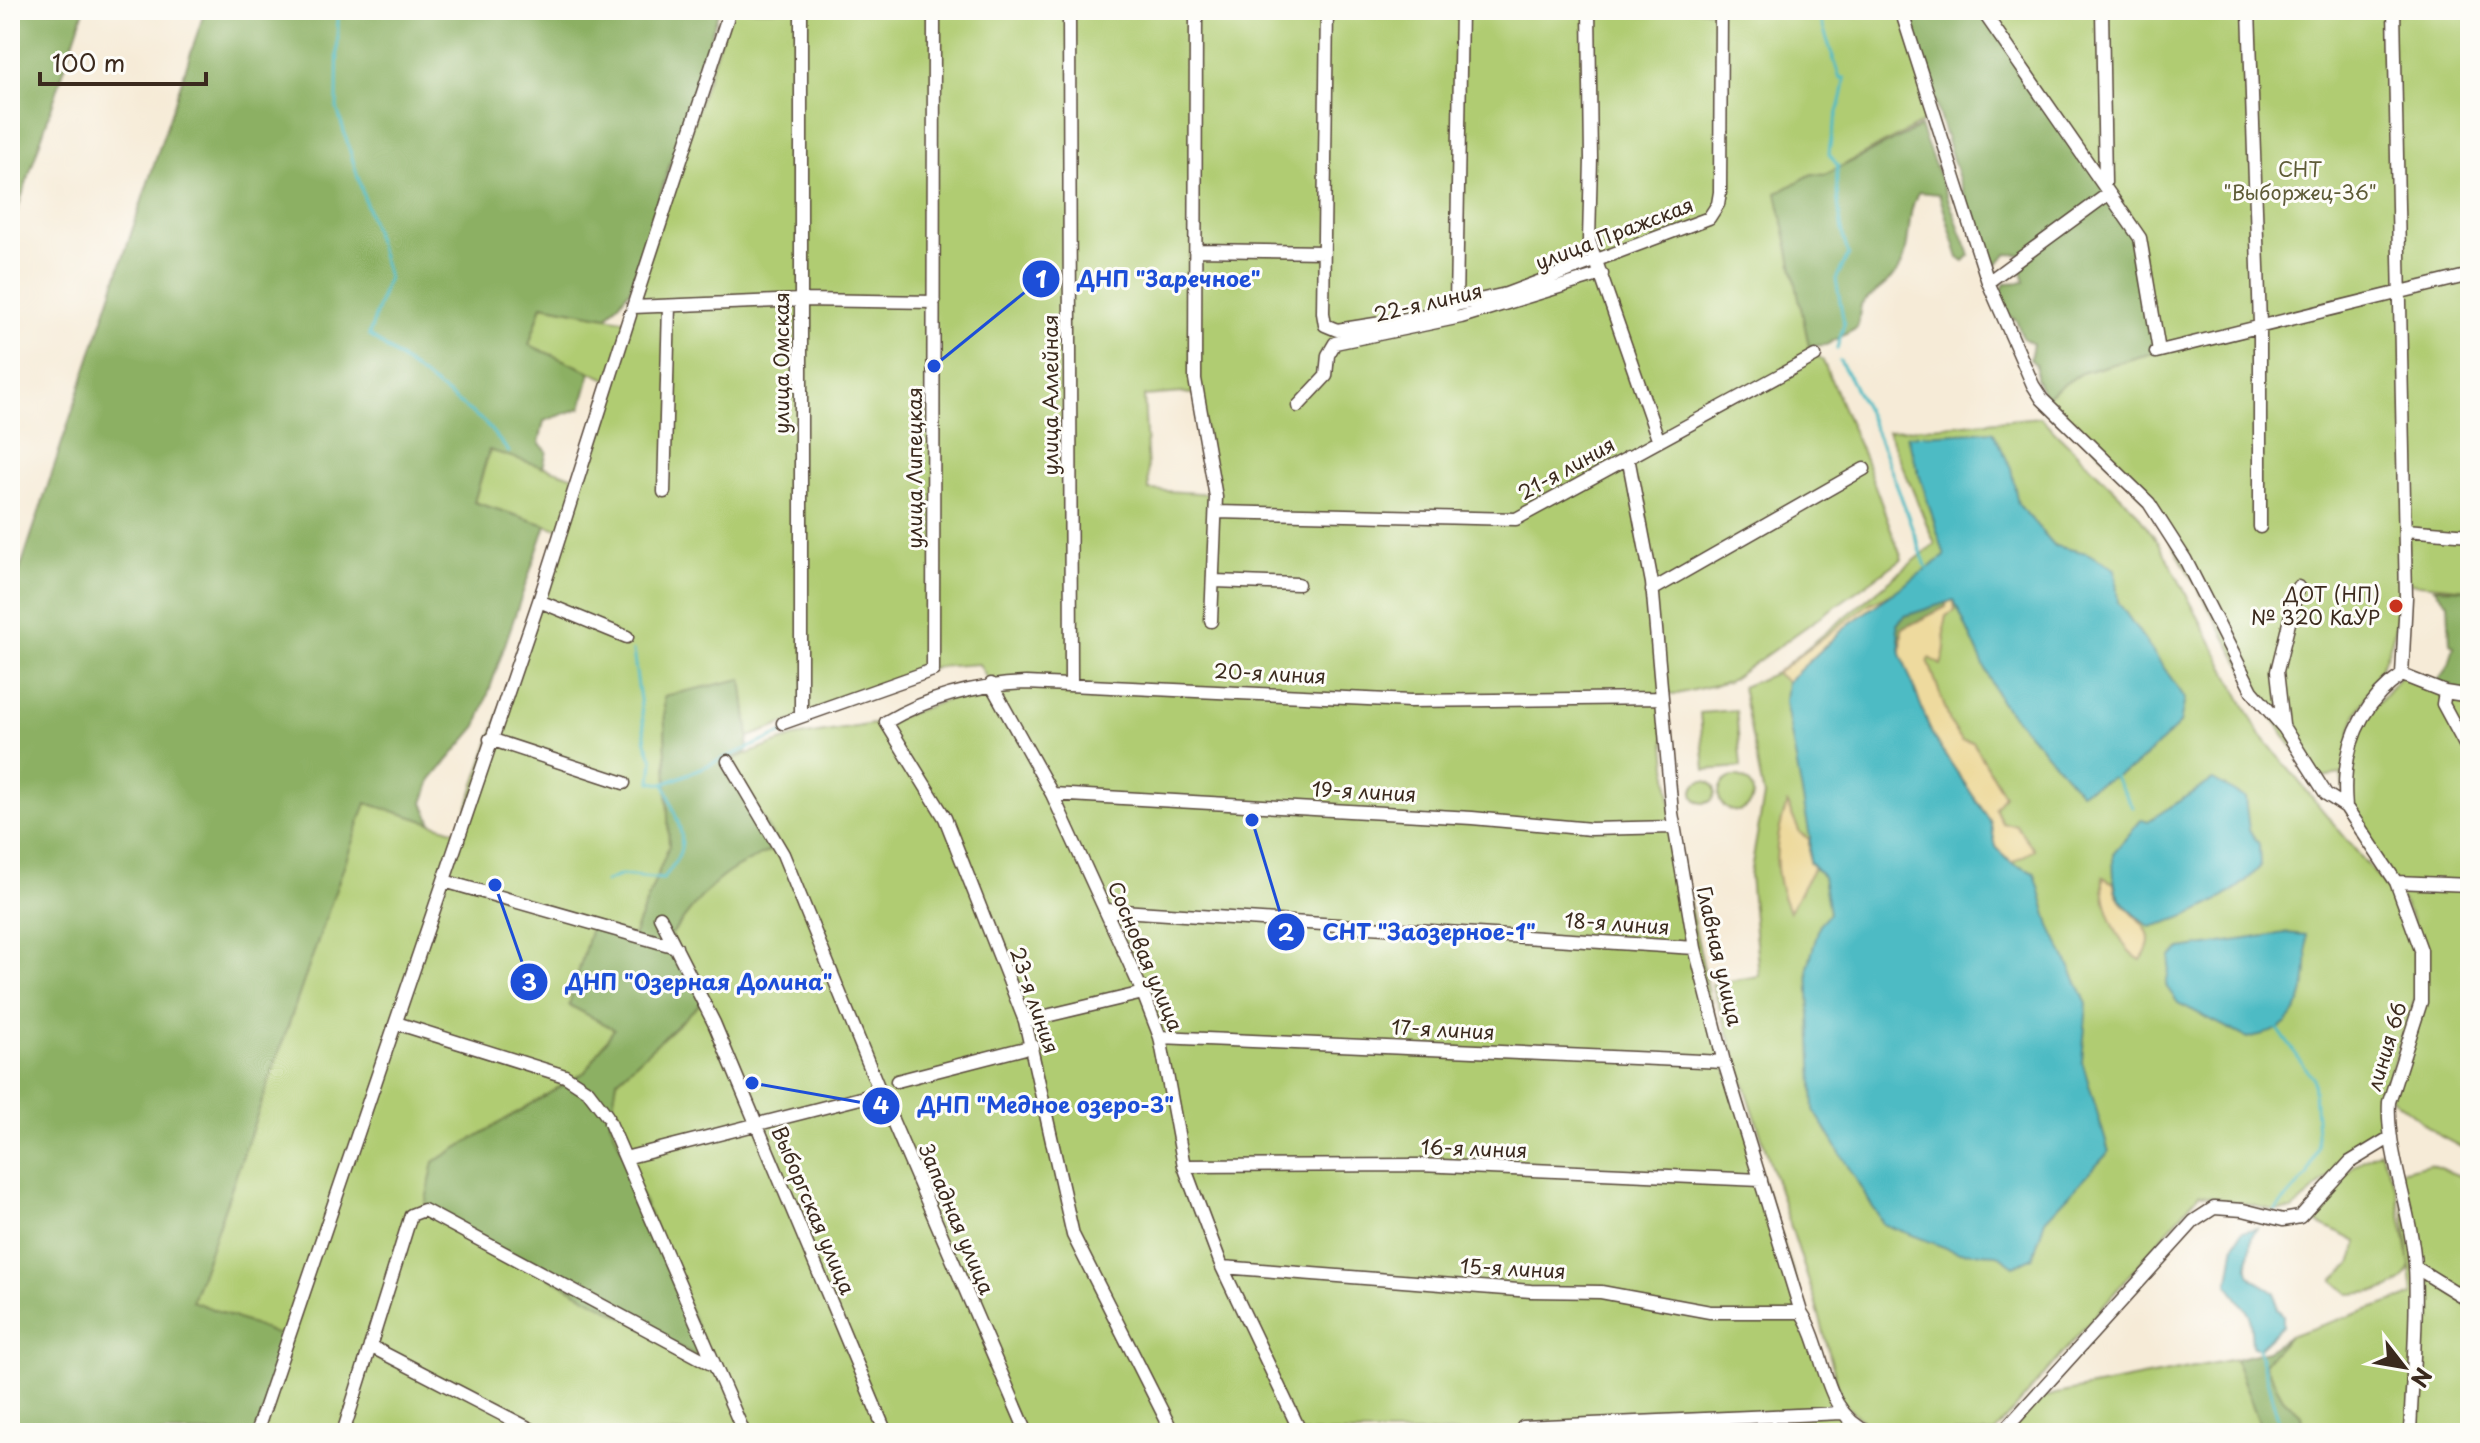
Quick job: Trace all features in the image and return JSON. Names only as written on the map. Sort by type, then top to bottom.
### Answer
[{"type":"street","points":[[256,1433],[539,601],[730,10]]},
{"type":"street","name":"улица Омская","points":[[801,10],[801,716]]},
{"type":"street","name":"улица Липецкая","points":[[783,723],[933,670],[934,10]]},
{"type":"street","name":"улица Аллейная","points":[[1069,10],[1071,683]]},
{"type":"street","points":[[1196,10],[1198,250],[1195,379],[1216,512],[1211,621]]},
{"type":"street","points":[[1198,250],[1324,252],[1327,10]]},
{"type":"street","points":[[1456,305],[1461,10]]},
{"type":"street","points":[[1589,10],[1589,241],[1658,439]]},
{"type":"street","name":"улица Пражская","points":[[1324,252],[1323,313],[1328,327],[1337,330],[1426,316],[1456,305],[1506,294],[1709,218],[1718,204],[1721,10]]},
{"type":"street","points":[[1901,10],[1988,282],[2038,393],[2149,503],[2185,559],[2252,691],[2284,728],[2316,780],[2343,773]]},
{"type":"street","points":[[1982,10],[2140,238],[2158,351],[2470,275]]},
{"type":"street","points":[[2102,10],[2106,189]]},
{"type":"street","points":[[2249,10],[2260,324],[2260,527]]},
{"type":"street","points":[[2394,10],[2405,530],[2402,675]]},
{"type":"street","points":[[1988,282],[2106,189]]},
{"type":"street","name":"22-я линия","points":[[1298,406],[1326,376],[1328,355],[1335,343],[1461,317],[1602,274]]},
{"type":"street","points":[[632,311],[669,306],[801,300],[934,302]]},
{"type":"street","points":[[664,492],[669,306]]},
{"type":"street","name":"21-я линия","points":[[1216,512],[1516,519],[1815,356]]},
{"type":"street","name":"Главная улица","points":[[1628,457],[1652,590],[1659,698],[1673,827],[1695,948],[1724,1062],[1801,1312],[1811,1326],[1836,1404],[1842,1413]]},
{"type":"street","points":[[1652,590],[1864,469]]},
{"type":"street","points":[[2405,530],[2470,535]]},
{"type":"street","points":[[1215,581],[1298,584]]},
{"type":"street","points":[[2284,728],[2277,671],[2298,587]]},
{"type":"street","points":[[539,601],[627,637]]},
{"type":"street","points":[[2402,675],[2445,692],[2470,696]]},
{"type":"street","points":[[2346,807],[2343,773],[2350,738],[2379,691],[2402,675]]},
{"type":"street","name":"20-я линия","points":[[886,722],[924,701],[991,684],[1071,683],[1410,701],[1659,698]]},
{"type":"street","name":"Сосновая улица","points":[[991,684],[1052,794],[1143,993],[1160,1037],[1184,1166],[1222,1267],[1301,1433]]},
{"type":"street","points":[[2445,692],[2443,704],[2470,754]]},
{"type":"street","name":"23-я линия","points":[[886,722],[945,818],[1033,1046],[1073,1235],[1173,1433]]},
{"type":"street","points":[[490,739],[624,783]]},
{"type":"street","name":"Западная улица","points":[[728,761],[783,854],[880,1093],[1027,1433]]},
{"type":"street","name":"линия 66","points":[[2316,780],[2326,794],[2346,807],[2396,882],[2421,950],[2421,1002],[2389,1102],[2391,1137],[2403,1183],[2415,1267],[2410,1433]]},
{"type":"street","name":"19-я линия","points":[[1052,794],[1472,818],[1591,829],[1673,827]]},
{"type":"street","points":[[444,881],[676,947]]},
{"type":"street","points":[[2396,882],[2470,885]]},
{"type":"street","name":"18-я линия","points":[[1106,910],[1695,948]]},
{"type":"street","name":"Выборгская улица","points":[[660,917],[714,1023],[886,1433]]},
{"type":"street","points":[[1025,1021],[1143,993]]},
{"type":"street","points":[[396,1023],[565,1076],[588,1091],[609,1119],[744,1433]]},
{"type":"street","name":"17-я линия","points":[[1160,1037],[1724,1062]]},
{"type":"street","points":[[897,1081],[1033,1046]]},
{"type":"street","points":[[625,1158],[880,1093]]},
{"type":"street","points":[[2002,1433],[2194,1221],[2214,1208],[2243,1210],[2283,1220],[2300,1217],[2350,1162],[2391,1137]]},
{"type":"street","name":"16-я линия","points":[[1184,1166],[1419,1165],[1761,1180]]},
{"type":"street","points":[[343,1433],[411,1215],[424,1210],[713,1365]]},
{"type":"street","name":"15-я линия","points":[[1222,1267],[1531,1291],[1601,1292],[1710,1312],[1801,1312]]},
{"type":"street","points":[[2415,1267],[2470,1301]]},
{"type":"street","points":[[370,1346],[538,1433]]},
{"type":"street","points":[[1523,1427],[1842,1413],[1870,1433]]},
{"type":"green space","points":[[10,10],[84,10],[10,232]]},
{"type":"green space","points":[[205,10],[719,10],[630,290],[607,317],[542,305],[529,345],[591,372],[581,408],[544,421],[539,443],[547,451],[543,467],[489,450],[474,502],[546,525],[477,726],[431,780],[423,803],[432,823],[366,803],[192,1301],[289,1339],[256,1433],[10,1433],[10,600]]},
{"type":"green space","points":[[730,10],[1902,10],[1933,117],[1825,175],[1812,174],[1778,193],[1809,346],[1823,361],[1865,459],[1902,559],[1728,682],[1677,694],[1660,693],[1673,827],[1724,1062],[1836,1404],[1870,1433],[256,1433],[192,1301],[366,802],[459,832],[561,530],[474,502],[490,449],[578,478],[609,380],[529,345],[542,305],[628,321]],"holes":[[[1200,395],[1215,494],[1149,490],[1144,396]],[[979,664],[990,684],[886,722],[794,737],[728,761],[734,867],[713,881],[671,935],[702,1002],[617,1080],[610,1123],[434,1162],[585,1072],[615,1028],[633,936],[669,846],[664,696],[742,680],[749,737],[935,667]]]},
{"type":"green space","points":[[1906,10],[1982,10],[2140,239],[2156,352],[2081,373],[2045,397],[2036,379],[2036,365],[2030,359],[2033,344],[2023,338],[2016,320],[2008,316],[2000,295],[2005,283],[2025,282],[2021,268],[2033,255],[2007,254],[1995,265],[1970,214]]},
{"type":"green space","name":"СНТ \"Выборжец-36\"","points":[[1982,10],[2470,10],[2470,589],[2399,582],[2398,610],[2392,638],[2349,737],[2402,675],[2470,696],[2470,1152],[2440,1136],[2391,1097],[2421,1002],[2412,918],[2346,807],[2341,774],[2315,778],[2265,707],[2149,503],[2045,397],[2081,373],[2156,352]]},
{"type":"green space","points":[[1920,127],[1970,255],[1964,261],[1959,258],[1939,194],[1919,192],[1911,212],[1905,256],[1894,276],[1861,305],[1857,328],[1826,345],[1809,346],[1777,193],[1812,174],[1825,175]]},
{"type":"green space","points":[[2040,417],[2134,509],[2161,546],[2259,733],[2395,898],[2415,945],[2417,992],[2390,1073],[2381,1128],[2293,1210],[2278,1211],[2199,1194],[1994,1433],[1893,1433],[1867,1424],[1842,1402],[1817,1307],[1712,984],[1759,976],[1750,875],[1764,796],[1742,687],[1776,673],[1935,544],[1888,431]]},
{"type":"green space","points":[[2434,588],[2470,589],[2470,696],[2433,687],[2449,665],[2454,646],[2450,643],[2448,603]]},
{"type":"green space","points":[[1947,600],[1946,607],[1902,629],[1901,654],[1897,624],[1905,616]]},
{"type":"green space","points":[[742,679],[749,737],[746,753],[728,761],[779,847],[742,864],[717,881],[671,935],[702,1002],[617,1080],[610,1122],[713,1365],[424,1210],[434,1162],[585,1072],[614,1029],[569,1005],[592,924],[633,936],[669,846],[664,696]]},
{"type":"green space","points":[[1736,710],[1741,767],[1705,770],[1700,713]]},
{"type":"green space","points":[[1736,777],[1748,782],[1753,794],[1748,806],[1736,811],[1724,806],[1719,794],[1724,782]]},
{"type":"green space","points":[[1700,781],[1708,781],[1715,792],[1708,803],[1700,803],[1693,796],[1693,788]]},
{"type":"green space","points":[[2380,1151],[2396,1188],[2410,1265],[2400,1281],[2386,1290],[2349,1294],[2333,1280],[2351,1264],[2358,1242],[2313,1221],[2311,1215],[2353,1166]]},
{"type":"green space","points":[[2429,1164],[2470,1180],[2470,1433],[2303,1433],[2301,1415],[2283,1398],[2263,1363],[2289,1336],[2413,1295],[2400,1171]]},
{"type":"green space","points":[[2289,1336],[2264,1363],[2283,1398],[2301,1415],[2303,1433],[2263,1433],[2235,1359],[2267,1351]]},
{"type":"green space","points":[[2235,1359],[2263,1433],[2008,1433],[2040,1399]]},
{"type":"sand","points":[[1898,591],[1849,624],[1787,682],[1776,673],[1870,603]]},
{"type":"sand","points":[[1947,600],[1954,600],[1955,611],[1946,616],[1945,650],[1941,665],[1930,658],[1928,660],[1950,722],[1962,741],[1973,742],[2004,795],[1995,808],[2002,823],[2016,825],[2034,850],[2011,863],[1996,847],[1990,821],[1933,737],[1901,654],[1902,629],[1946,607]]},
{"type":"sand","points":[[1787,804],[1800,833],[1809,839],[1809,862],[1814,867],[1789,912],[1783,898],[1776,858]]},
{"type":"sand","points":[[2103,877],[2114,883],[2123,903],[2145,927],[2149,936],[2148,947],[2141,960],[2118,935],[2108,911]]},
{"type":"water","points":[[1993,431],[2011,468],[2018,504],[2055,546],[2087,553],[2115,569],[2118,602],[2185,698],[2180,724],[2133,768],[2080,792],[2000,701],[1954,600],[1905,616],[1897,624],[1901,654],[1933,737],[1990,821],[1996,847],[2011,863],[2035,873],[2050,926],[2087,1003],[2082,1061],[2109,1152],[2045,1220],[2033,1257],[2014,1266],[1997,1254],[1957,1252],[1883,1224],[1814,1110],[1808,967],[1820,923],[1829,913],[1823,877],[1809,862],[1810,837],[1785,701],[1787,682],[1849,624],[1945,556],[1907,436]]},
{"type":"water","points":[[2213,780],[2245,798],[2249,830],[2259,844],[2260,867],[2237,888],[2210,905],[2150,927],[2119,897],[2114,881],[2113,853],[2142,819],[2148,821]]},
{"type":"water","points":[[2285,933],[2306,935],[2307,973],[2296,1011],[2275,1031],[2247,1038],[2178,1003],[2166,986],[2171,957],[2181,949]]},
{"type":"water","points":[[2257,1228],[2251,1239],[2249,1274],[2275,1293],[2277,1309],[2283,1315],[2283,1325],[2258,1349],[2252,1346],[2250,1315],[2228,1285],[2235,1244],[2241,1232]]},
{"type":"waterway","points":[[338,10],[337,108],[388,277],[369,335],[484,422],[509,452]]},
{"type":"waterway","points":[[1812,10],[1821,21],[1840,78],[1845,78],[1829,154],[1838,166],[1839,210],[1849,254],[1836,279],[1844,324],[1837,348]]},
{"type":"waterway","points":[[1840,361],[1878,438],[1928,571]]},
{"type":"waterway","points":[[605,882],[621,875],[663,879],[679,855],[682,841],[664,784],[651,782],[653,760],[646,742],[633,651]]},
{"type":"waterway","points":[[664,784],[809,722]]},
{"type":"waterway","points":[[2114,776],[2133,807]]},
{"type":"waterway","points":[[2275,1211],[2307,1176],[2318,1147],[2313,1078],[2278,1029]]},
{"type":"waterway","points":[[2258,1348],[2282,1433]]},
{"type":"place","name":"ДНП \"Заречное\"","points":[[934,366]]},
{"type":"place","name":"ДОТ (НП) № 320 КаУР","points":[[2396,606]]},
{"type":"place","name":"СНТ \"Заозерное-1\"","points":[[1252,820]]},
{"type":"place","name":"ДНП \"Озерная Долина\"","points":[[495,885]]},
{"type":"place","name":"ДНП \"Медное озеро-3\"","points":[[752,1083]]}]
